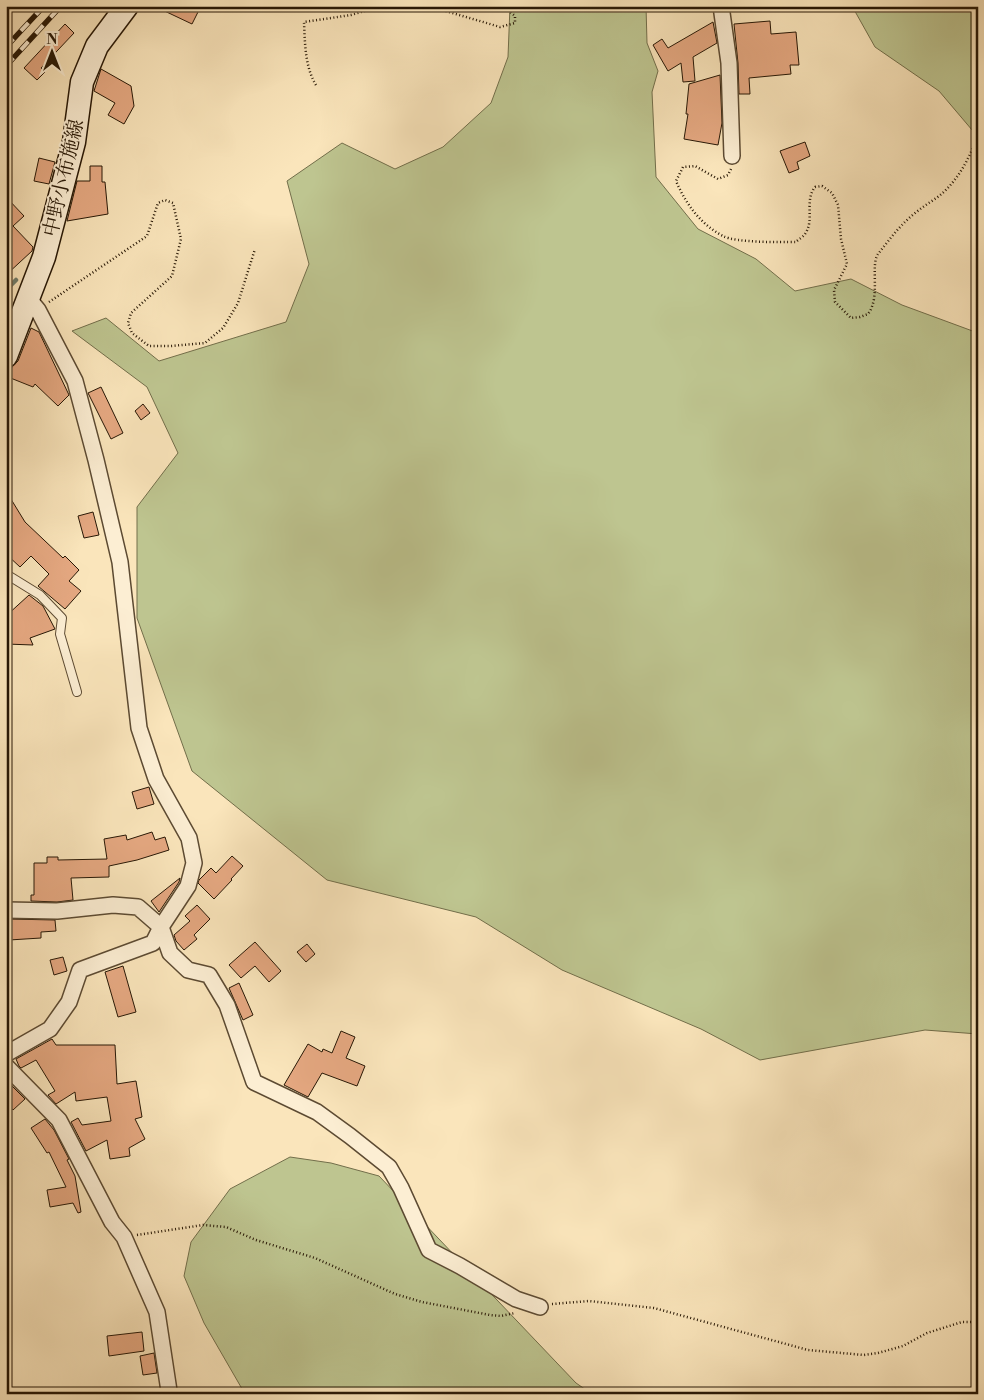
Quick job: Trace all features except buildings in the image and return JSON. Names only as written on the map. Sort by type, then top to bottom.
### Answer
[{"type":"main road","name":"中野小布施線","points":[[6,356],[33,305],[74,142],[82,82],[97,46],[127,6]]},
{"type":"street","points":[[726,8],[730,63],[732,156]]},
{"type":"street","points":[[6,1054],[50,1029],[69,1002],[80,970],[153,943],[161,927],[188,886],[194,862],[189,838],[156,779],[139,728],[120,562],[75,381],[33,305]]},
{"type":"street","points":[[6,910],[57,911],[113,905],[138,907],[161,927],[170,953],[188,970],[209,975],[227,1005],[254,1082],[317,1112],[389,1167],[412,1211],[429,1250],[516,1299],[540,1307]]},
{"type":"street","points":[[6,1066],[59,1120],[112,1222],[124,1237],[157,1312],[169,1391]]},
{"type":"lane","points":[[6,574],[40,595],[62,618],[60,634],[77,692]]},
{"type":"path","points":[[316,85],[312,78],[305,50],[304,22],[351,15],[382,6]]},
{"type":"path","points":[[429,6],[500,27],[515,23],[515,16],[503,6]]},
{"type":"path","points":[[732,156],[732,168],[728,176],[718,179],[695,166],[683,167],[676,181],[683,197],[695,214],[724,237],[760,242],[796,242],[806,233],[809,221],[808,206],[812,191],[815,187],[826,187],[832,193],[838,205],[841,239],[847,264],[834,290],[834,302],[851,318],[868,314],[874,301],[876,256],[914,213],[941,195],[960,174],[973,150],[978,135]]},
{"type":"path","points":[[33,305],[147,236],[158,203],[165,200],[173,203],[181,239],[172,276],[131,312],[128,323],[132,333],[149,346],[205,343],[223,328],[238,303],[255,249]]},
{"type":"green space","points":[[510,6],[646,6],[647,43],[658,71],[652,92],[656,177],[698,229],[756,259],[795,291],[851,279],[902,305],[978,333],[978,1034],[925,1030],[760,1060],[701,1029],[562,970],[476,917],[327,880],[192,771],[137,618],[137,507],[178,453],[147,387],[72,331],[106,318],[159,361],[286,322],[309,264],[287,181],[342,143],[395,169],[443,147],[491,103],[508,57]]},
{"type":"green space","points":[[852,6],[978,6],[978,137],[939,91],[875,47]]},
{"type":"green space","points":[[290,1157],[331,1163],[379,1176],[576,1383],[592,1394],[245,1394],[204,1323],[184,1276],[191,1242],[230,1189]]},
{"type":"waterway","points":[[6,290],[16,280]]},
{"type":"railway","points":[[6,47],[44,6]]},
{"type":"railway","points":[[6,66],[61,6]]}]
